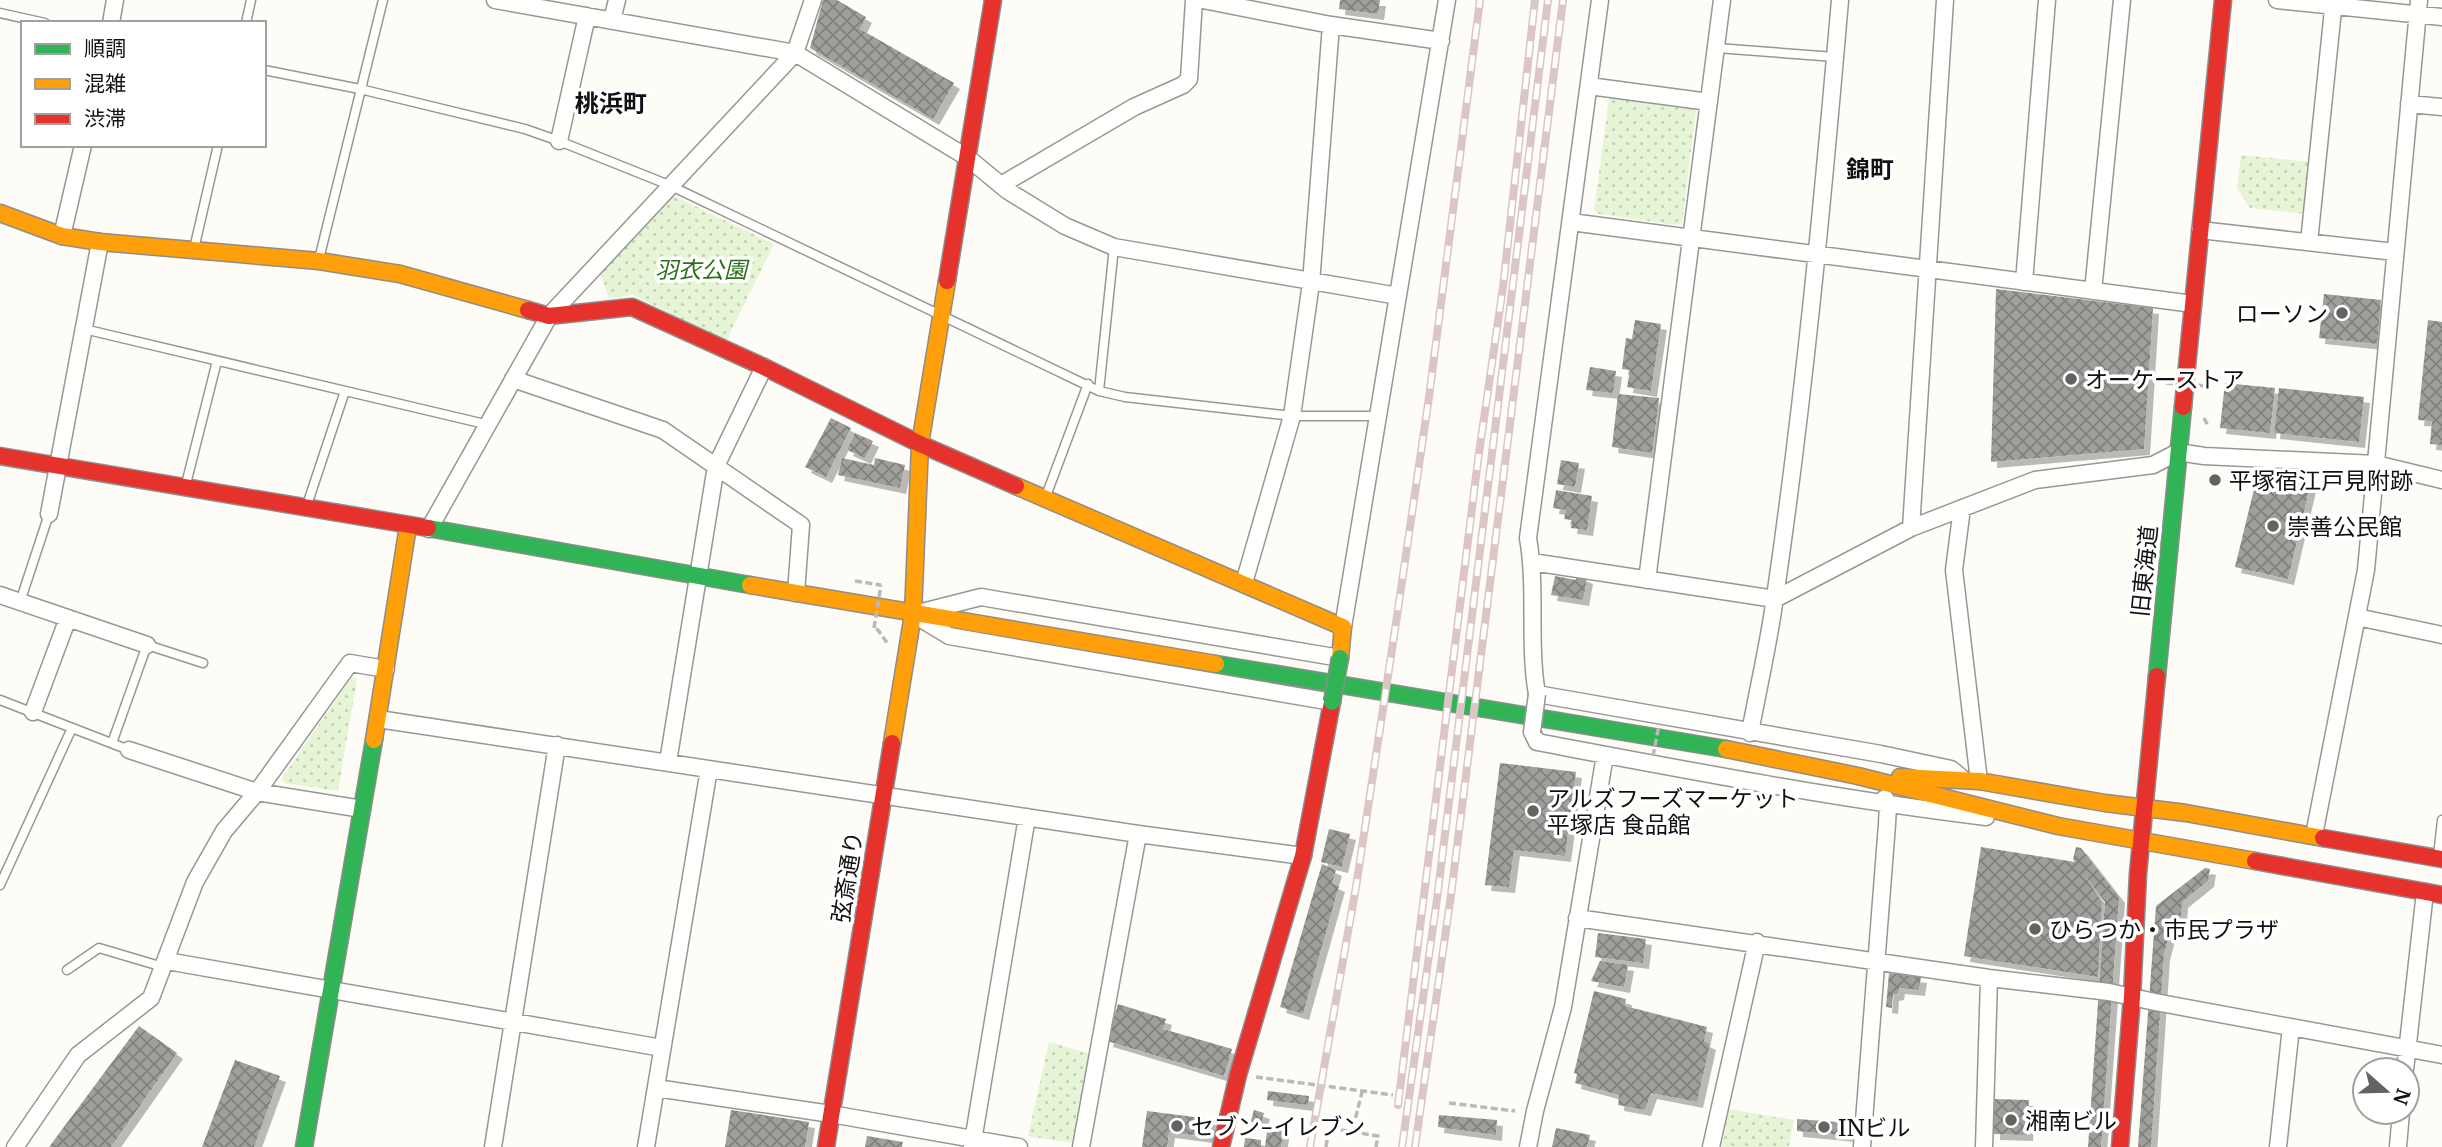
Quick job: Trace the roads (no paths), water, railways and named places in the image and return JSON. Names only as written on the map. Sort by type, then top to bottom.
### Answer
[{"type":"street","points":[[111,21],[115,0]]},
{"type":"street","points":[[495,0],[795,53],[968,158],[1001,185],[1065,226],[1114,247],[1398,296]]},
{"type":"street","points":[[612,20],[617,0]]},
{"type":"street","points":[[429,529],[549,316],[795,53],[813,0]]},
{"type":"street","name":"弦斎通り","points":[[826,1147],[913,614],[919,444],[993,0]]},
{"type":"street","points":[[1001,185],[1134,107],[1183,85],[1189,79],[1194,0]]},
{"type":"street","points":[[1203,0],[1331,25],[1441,41]]},
{"type":"street","points":[[1221,1147],[1238,1075],[1304,856],[1340,659],[1377,416],[1447,0]]},
{"type":"street","points":[[1600,0],[1528,538],[1532,562],[1537,694],[1532,732],[1537,743],[1888,805],[2057,826],[2141,840],[2442,895]]},
{"type":"street","points":[[1647,580],[1722,0]]},
{"type":"street","points":[[1750,733],[1775,600],[1817,254],[1840,0]]},
{"type":"street","points":[[1911,528],[1945,0]]},
{"type":"street","points":[[2024,282],[2047,0]]},
{"type":"street","points":[[2093,291],[2122,0]]},
{"type":"street","name":"旧東海道","points":[[2120,1147],[2141,840],[2223,0]]},
{"type":"street","points":[[2277,0],[2418,8],[2442,17]]},
{"type":"street","points":[[2309,242],[2333,3]]},
{"type":"street","points":[[2314,835],[2366,570],[2418,8]]},
{"type":"street","points":[[559,141],[586,16]]},
{"type":"street","points":[[1244,583],[1292,416],[1311,283],[1331,25]]},
{"type":"street","points":[[1589,86],[1709,102]]},
{"type":"street","points":[[2409,104],[2442,107]]},
{"type":"street","points":[[62,236],[83,147]]},
{"type":"street","points":[[0,213],[62,236],[100,242],[319,261],[400,274],[549,316],[632,307],[764,367],[919,444],[1343,627]]},
{"type":"street","points":[[1571,222],[2193,304]]},
{"type":"street","points":[[2200,230],[2395,252]]},
{"type":"street","points":[[48,514],[100,242]]},
{"type":"street","points":[[668,762],[716,466],[764,367]]},
{"type":"street","points":[[513,379],[663,430],[801,525],[796,593]]},
{"type":"street","points":[[1532,562],[1775,600],[1911,528],[2035,480],[2153,465],[2178,452],[2204,456],[2375,464],[2442,480]]},
{"type":"street","points":[[0,456],[307,506],[913,614],[1718,747],[1858,776],[2057,826]]},
{"type":"street","points":[[1962,508],[1954,570],[1971,780]]},
{"type":"street","points":[[304,1147],[378,719],[408,526]]},
{"type":"street","points":[[0,595],[146,645]]},
{"type":"street","points":[[913,614],[981,597],[1340,659]]},
{"type":"street","points":[[913,614],[949,636],[1332,702]]},
{"type":"street","points":[[2357,617],[2442,635]]},
{"type":"street","points":[[33,712],[68,618]]},
{"type":"street","points":[[15,1147],[78,1055],[151,998],[195,882],[224,831],[257,792],[350,663],[386,669]]},
{"type":"street","points":[[1537,694],[1881,754],[1951,769],[1971,780]]},
{"type":"street","points":[[378,719],[1138,834],[1304,856]]},
{"type":"street","points":[[493,1147],[557,745]]},
{"type":"street","points":[[129,750],[257,792],[362,809]]},
{"type":"street","points":[[1528,1147],[1563,1007],[1605,755]]},
{"type":"street","points":[[646,1147],[709,769]]},
{"type":"street","points":[[1858,776],[1971,780],[2186,813],[2440,859]]},
{"type":"street","points":[[1858,776],[1885,798],[1888,805],[1862,1147]]},
{"type":"street","points":[[973,1143],[1027,817]]},
{"type":"street","points":[[1081,1147],[1138,834]]},
{"type":"street","points":[[2406,1056],[2425,892]]},
{"type":"street","points":[[1577,918],[1757,942],[1989,978],[2109,992],[2442,1055]]},
{"type":"street","points":[[1711,1147],[1757,942]]},
{"type":"street","points":[[165,964],[662,1048]]},
{"type":"street","points":[[1984,1147],[1989,978]]},
{"type":"street","points":[[2278,1147],[2291,1027]]},
{"type":"street","points":[[656,1088],[831,1114],[973,1143],[1019,1147]]},
{"type":"street","points":[[2398,1147],[2400,1126]]},
{"type":"lane","points":[[246,21],[251,0]]},
{"type":"lane","points":[[319,261],[383,0]]},
{"type":"lane","points":[[0,13],[36,21]]},
{"type":"lane","points":[[1717,48],[1835,57]]},
{"type":"lane","points":[[266,70],[360,89],[525,129],[559,141],[669,185],[1099,391],[1125,397],[1292,416],[1377,416]]},
{"type":"lane","points":[[194,249],[218,147]]},
{"type":"lane","points":[[1099,391],[1114,247]]},
{"type":"lane","points":[[84,330],[489,425]]},
{"type":"lane","points":[[185,487],[217,361]]},
{"type":"lane","points":[[1045,498],[1088,384]]},
{"type":"lane","points":[[307,506],[345,391]]},
{"type":"lane","points":[[20,602],[48,514]]},
{"type":"lane","points":[[111,743],[146,645],[203,663]]},
{"type":"lane","points":[[0,700],[129,750]]},
{"type":"lane","points":[[0,885],[72,728]]},
{"type":"lane","points":[[2440,859],[2442,820]]},
{"type":"lane","points":[[67,970],[99,948],[165,964]]},
{"type":"railway","points":[[1310,1147],[1356,887],[1396,623],[1429,397],[1480,0]]},
{"type":"railway","points":[[1398,1105],[1478,460],[1503,287],[1535,0]]},
{"type":"railway","points":[[1402,1147],[1437,899],[1548,0]]},
{"type":"railway","points":[[1415,1147],[1451,895],[1563,0]]},
{"type":"place","name":"ローソン","points":[[2342,313]]},
{"type":"place","name":"オーケーストア","points":[[2071,379]]},
{"type":"place","name":"平塚宿江戸見附跡","points":[[2215,480]]},
{"type":"place","name":"崇善公民館","points":[[2273,526]]},
{"type":"place","name":"アルズフーズマーケット 平塚店 食品館","points":[[1533,811]]},
{"type":"place","name":"ひらつか・市民プラザ","points":[[2035,929]]},
{"type":"place","name":"湘南ビル","points":[[2011,1120]]},
{"type":"place","name":"セブン-イレブン","points":[[1177,1126]]},
{"type":"place","name":"INビル","points":[[1824,1127]]},
{"type":"district","name":"桃浜町","points":[[611,103]]},
{"type":"district","name":"錦町","points":[[1870,169]]},
{"type":"park label","name":"羽衣公園","points":[[701,269]]}]
